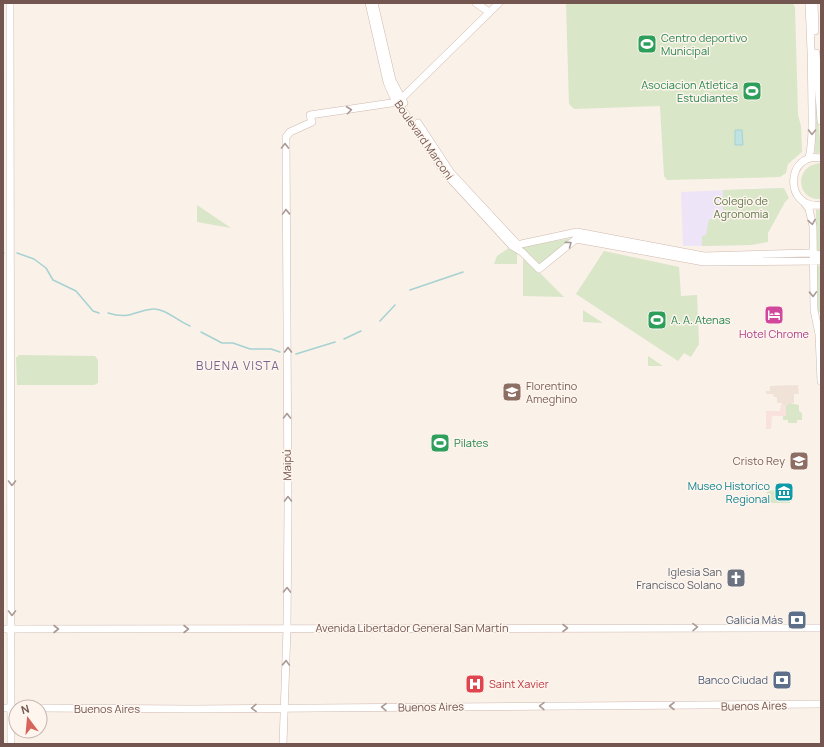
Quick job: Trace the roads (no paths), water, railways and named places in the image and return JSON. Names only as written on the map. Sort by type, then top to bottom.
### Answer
[{"type":"main road","points":[[10,3],[12,444],[12,629],[10,699]]},
{"type":"main road","name":"Boulevard Marconi","points":[[369,3],[389,89],[400,101],[446,174],[539,269],[576,239],[704,262],[816,256]]},
{"type":"main road","name":"Boulevard Marconi","points":[[374,3],[392,80],[400,101]]},
{"type":"main road","points":[[476,3],[489,12]]},
{"type":"main road","points":[[400,101],[499,3]]},
{"type":"main road","points":[[809,3],[813,119],[812,146],[809,158]]},
{"type":"main road","points":[[814,3],[821,121]]},
{"type":"main road","name":"Maipú","points":[[282,744],[287,629],[288,356],[285,185],[286,138],[290,132],[312,122],[310,115],[400,101]]},
{"type":"main road","points":[[821,158],[809,158],[797,167],[793,181],[798,196],[809,209],[813,226],[816,256],[814,310],[819,320],[821,381]]},
{"type":"main road","points":[[803,201],[810,204],[821,205]]},
{"type":"main road","points":[[515,245],[577,232],[704,256],[816,256],[821,261]]},
{"type":"main road","name":"Avenida Libertador General San Martín","points":[[3,629],[821,628]]},
{"type":"main road","name":"Buenos Aires","points":[[48,708],[192,709],[821,704]]},
{"type":"water","points":[[735,130],[742,130],[743,145],[735,145]]},
{"type":"waterway","points":[[17,253],[34,259],[46,268],[53,280],[76,291],[93,311],[99,313]]},
{"type":"waterway","points":[[410,290],[463,272]]},
{"type":"waterway","points":[[380,321],[395,305]]},
{"type":"waterway","points":[[108,313],[122,316],[146,310],[158,309],[190,326]]},
{"type":"waterway","points":[[344,339],[361,331]]},
{"type":"waterway","points":[[201,332],[222,343],[233,343],[250,349],[271,349],[280,352]]},
{"type":"waterway","points":[[296,354],[335,342]]},
{"type":"place","name":"Centro deportivo Municipal","points":[[647,44]]},
{"type":"place","name":"Asociacion Atletica Estudiantes","points":[[752,91]]},
{"type":"place","name":"Hotel Chrome","points":[[774,315]]},
{"type":"place","name":"A. A. Atenas","points":[[657,320]]},
{"type":"place","name":"Florentino Ameghino","points":[[512,392]]},
{"type":"place","name":"Pilates","points":[[440,443]]},
{"type":"place","name":"Cristo Rey","points":[[799,461]]},
{"type":"place","name":"Museo Historico Regional","points":[[784,492]]},
{"type":"place","name":"Iglesia San Francisco Solano","points":[[736,578]]},
{"type":"place","name":"Galicia Más","points":[[797,620]]},
{"type":"place","name":"Banco Ciudad","points":[[782,680]]},
{"type":"place","name":"Saint Xavier","points":[[475,684]]},
{"type":"district","name":"BUENA VISTA","points":[[238,366]]},
{"type":"park label","name":"Colegio de Agronomia","points":[[741,207]]}]
